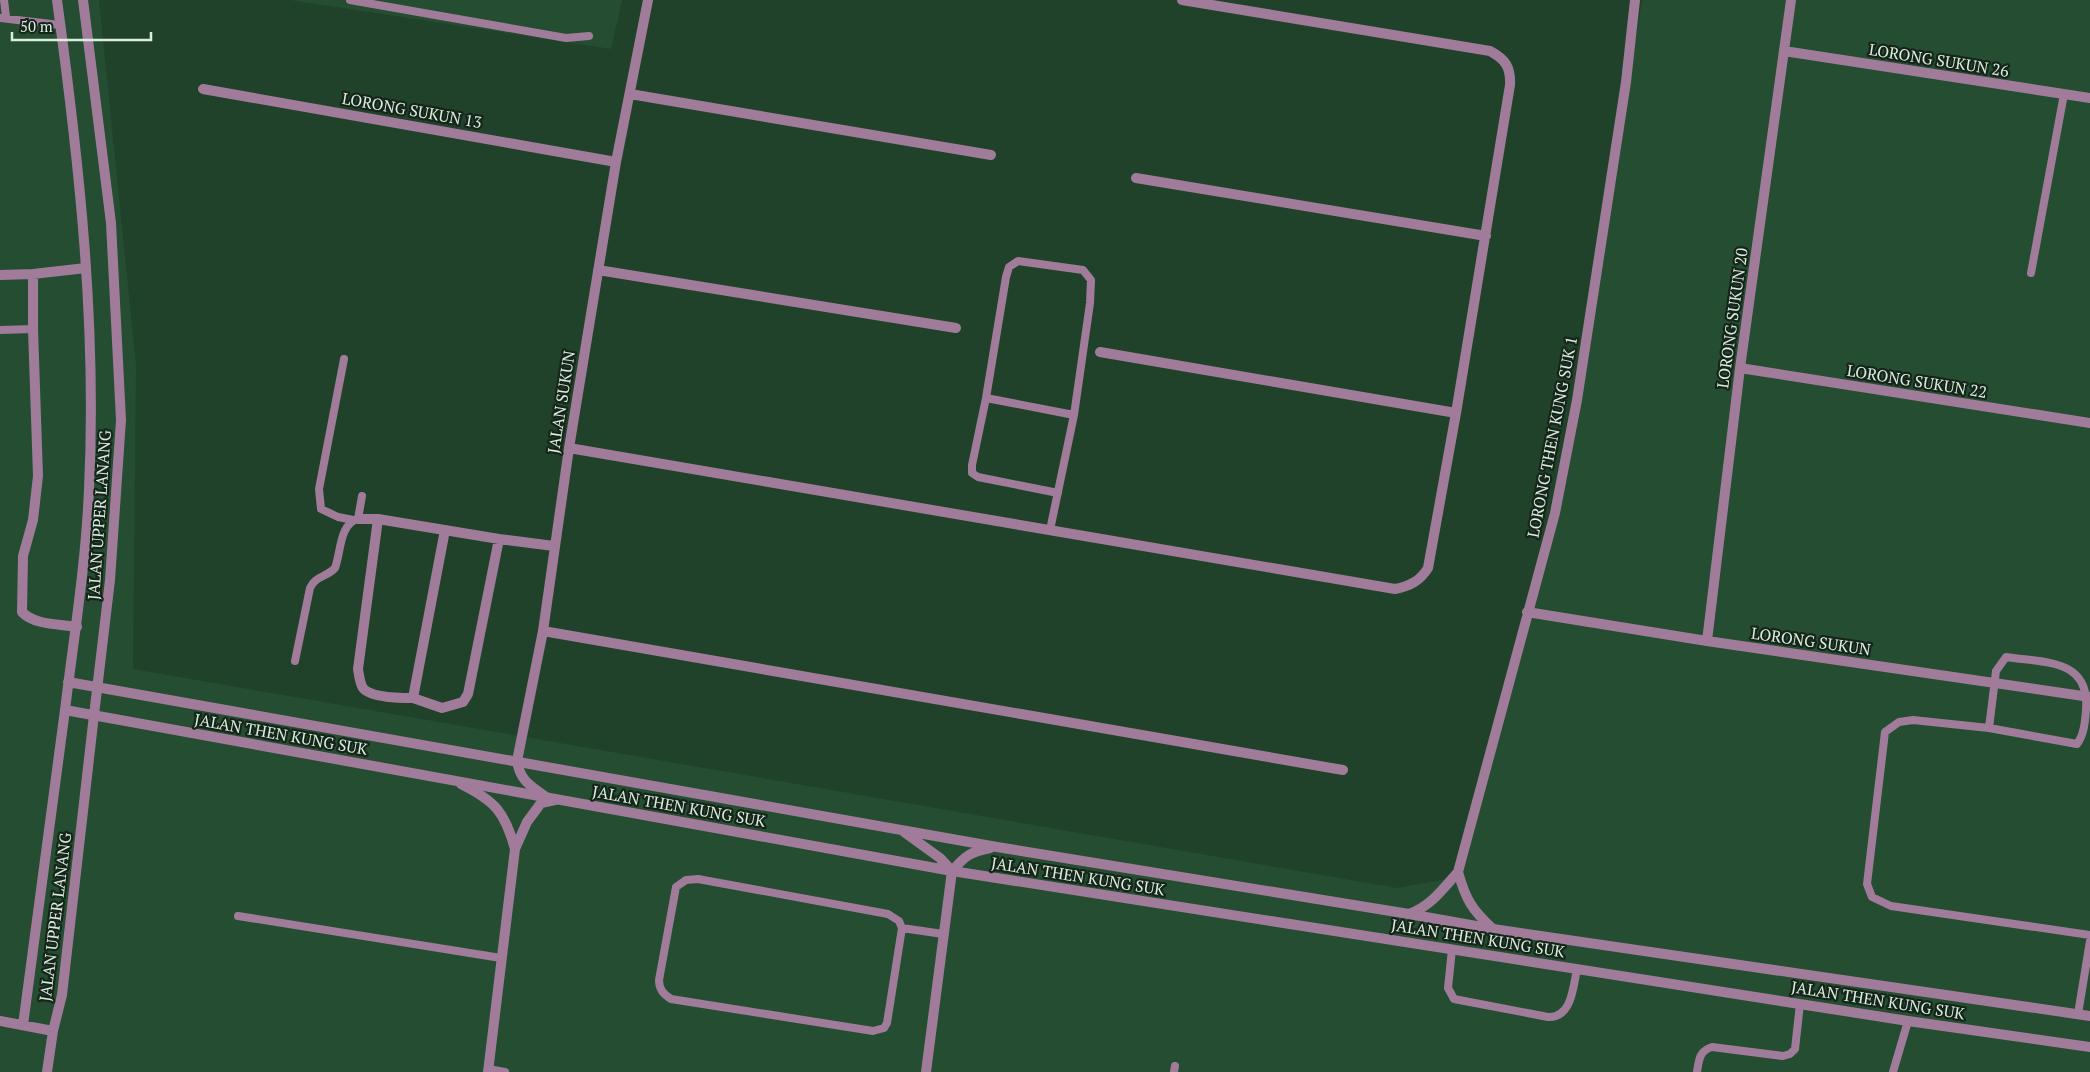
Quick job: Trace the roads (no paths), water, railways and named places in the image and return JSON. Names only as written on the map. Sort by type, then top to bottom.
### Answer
[{"type":"street","name":"JALAN UPPER LANANG","points":[[24,1025],[68,682],[77,627],[90,488],[91,395],[86,268],[70,100],[57,0]]},
{"type":"street","name":"JALAN UPPER LANANG","points":[[47,1072],[53,1031],[62,995],[110,580],[121,420],[111,223],[83,0]]},
{"type":"street","name":"JALAN SUKUN","points":[[517,760],[543,631],[569,448],[616,162],[648,0]]},
{"type":"street","points":[[569,448],[1395,589],[1413,584],[1422,577],[1428,568],[1486,236],[1510,85],[1509,69],[1501,57],[1490,51],[1182,0]]},
{"type":"street","name":"LORONG THEN KUNG SUK 1","points":[[1458,872],[1555,513],[1577,400],[1626,82],[1636,0]]},
{"type":"street","name":"LORONG SUKUN 20","points":[[1707,641],[1740,368],[1791,0]]},
{"type":"street","name":"LORONG SUKUN 26","points":[[1784,51],[2090,98]]},
{"type":"street","name":"LORONG SUKUN 13","points":[[203,89],[616,162]]},
{"type":"street","points":[[630,94],[991,155]]},
{"type":"street","points":[[1136,178],[1486,236]]},
{"type":"street","points":[[0,275],[33,274],[86,268]]},
{"type":"street","points":[[598,270],[956,328]]},
{"type":"street","points":[[33,274],[38,476],[33,520],[23,556],[22,612],[27,618],[77,627]]},
{"type":"street","points":[[1100,352],[1456,413]]},
{"type":"street","name":"LORONG SUKUN 22","points":[[1740,368],[2090,423]]},
{"type":"street","points":[[356,519],[378,519],[554,546]]},
{"type":"street","points":[[378,519],[358,669],[362,687],[369,693],[395,698],[413,698],[442,708],[463,702],[468,694],[499,539]]},
{"type":"street","points":[[413,698],[445,530]]},
{"type":"street","name":"LORONG SUKUN","points":[[1528,612],[1707,641],[2088,697]]},
{"type":"street","points":[[543,631],[1343,770]]},
{"type":"street","name":"JALAN THEN KUNG SUK","points":[[68,682],[517,760],[996,847],[1493,929],[2090,1016]]},
{"type":"street","name":"JALAN THEN KUNG SUK","points":[[65,710],[952,871],[1908,1021],[2090,1047]]},
{"type":"street","points":[[517,760],[518,771],[522,778],[546,797]]},
{"type":"street","points":[[455,781],[481,794],[498,808],[509,826],[515,849]]},
{"type":"street","points":[[488,1070],[515,849],[527,822],[541,803],[557,799]]},
{"type":"street","points":[[902,830],[940,858],[952,871]]},
{"type":"street","points":[[926,1072],[952,871],[964,856],[974,851],[996,847]]},
{"type":"street","points":[[1408,914],[1422,909],[1434,899],[1458,872]]},
{"type":"street","points":[[1458,872],[1465,896],[1478,916],[1493,929]]},
{"type":"street","points":[[0,1021],[53,1031]]},
{"type":"lane","points":[[4,0],[3,18],[60,25]]},
{"type":"lane","points":[[350,0],[369,1],[566,38],[588,36]]},
{"type":"lane","points":[[2031,273],[2064,94]]},
{"type":"lane","points":[[1050,530],[1058,493],[1074,415],[1092,284],[1090,276],[1083,270],[1018,261],[1009,267],[1006,277],[972,473],[978,477],[1058,493]]},
{"type":"lane","points":[[0,330],[33,330]]},
{"type":"lane","points":[[344,358],[318,489],[321,509],[338,517],[356,519]]},
{"type":"lane","points":[[986,398],[1074,415]]},
{"type":"lane","points":[[295,660],[312,582],[335,568],[344,532],[356,519],[362,496]]},
{"type":"lane","points":[[1989,728],[1993,682],[1996,671],[2006,657],[2066,667],[2080,678],[2088,697],[2084,726],[2077,744],[1989,728],[1913,720],[1899,722],[1885,732],[1867,884],[1872,897],[1891,906],[2090,935]]},
{"type":"lane","points":[[698,879],[888,914],[899,921],[902,928],[887,1023],[880,1030],[873,1032],[671,999],[665,995],[659,985],[676,887],[686,880],[698,879]]},
{"type":"lane","points":[[238,916],[501,958]]},
{"type":"lane","points":[[902,928],[943,934]]},
{"type":"lane","points":[[2078,1014],[2090,941]]},
{"type":"lane","points":[[1452,949],[1448,988],[1454,999],[1548,1017],[1556,1017],[1561,1014],[1568,1005],[1577,969]]},
{"type":"lane","points":[[1697,1072],[1700,1056],[1705,1049],[1712,1047],[1783,1056],[1790,1054],[1795,1048],[1800,1004]]},
{"type":"lane","points":[[1893,1072],[1908,1021]]},
{"type":"lane","points":[[488,1070],[506,1072]]}]
